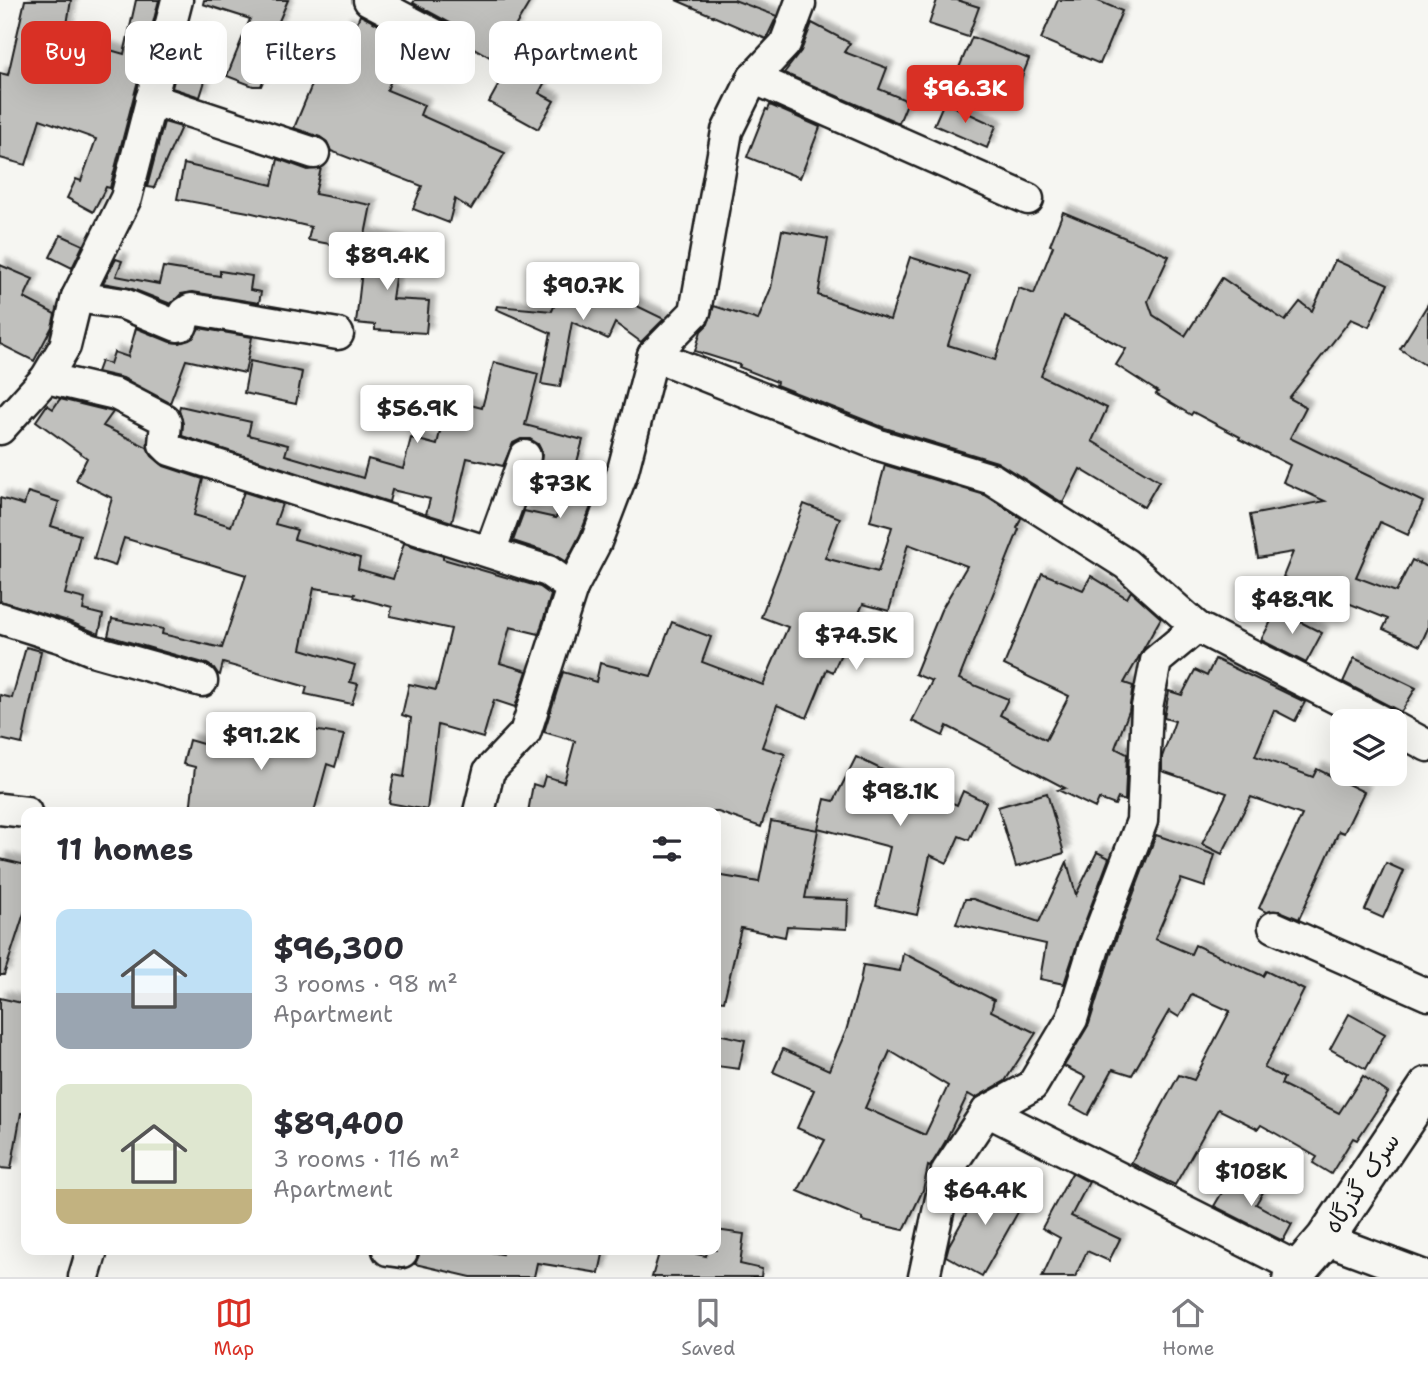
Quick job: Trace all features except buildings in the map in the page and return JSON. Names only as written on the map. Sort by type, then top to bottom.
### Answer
[{"type":"street","points":[[0,429],[46,378],[65,346],[77,297],[126,198],[177,0]]},
{"type":"street","points":[[369,0],[410,21]]},
{"type":"street","points":[[480,807],[489,771],[525,733],[572,588],[596,542],[622,474],[653,355],[695,313],[727,131],[753,78],[785,44],[800,4]]},
{"type":"street","points":[[753,78],[1028,200]]},
{"type":"street","points":[[151,99],[314,153]]},
{"type":"street","points":[[77,297],[124,304],[177,326],[182,325],[185,313],[191,309],[338,334]]},
{"type":"street","points":[[653,355],[879,445],[992,479],[1126,564],[1198,627],[1358,709]]},
{"type":"street","points":[[46,378],[115,394],[164,419],[164,444],[170,450],[548,571],[572,588]]},
{"type":"street","points":[[489,552],[525,456]]},
{"type":"street","points":[[0,618],[92,650],[202,681]]},
{"type":"street","points":[[924,1277],[947,1171],[987,1111],[1032,1086],[1072,1019],[1095,944],[1142,821],[1147,707],[1156,661],[1198,627]]},
{"type":"street","points":[[1407,735],[1428,746]]},
{"type":"street","points":[[0,809],[21,811]]},
{"type":"street","points":[[1274,926],[1428,995]]},
{"type":"street","name":"سرک گذرگاه","points":[[1295,1273],[1325,1239],[1428,1086]]},
{"type":"street","points":[[987,1111],[1295,1273]]},
{"type":"street","points":[[1325,1239],[1427,1277]]},
{"type":"street","points":[[85,1277],[91,1255]]}]
